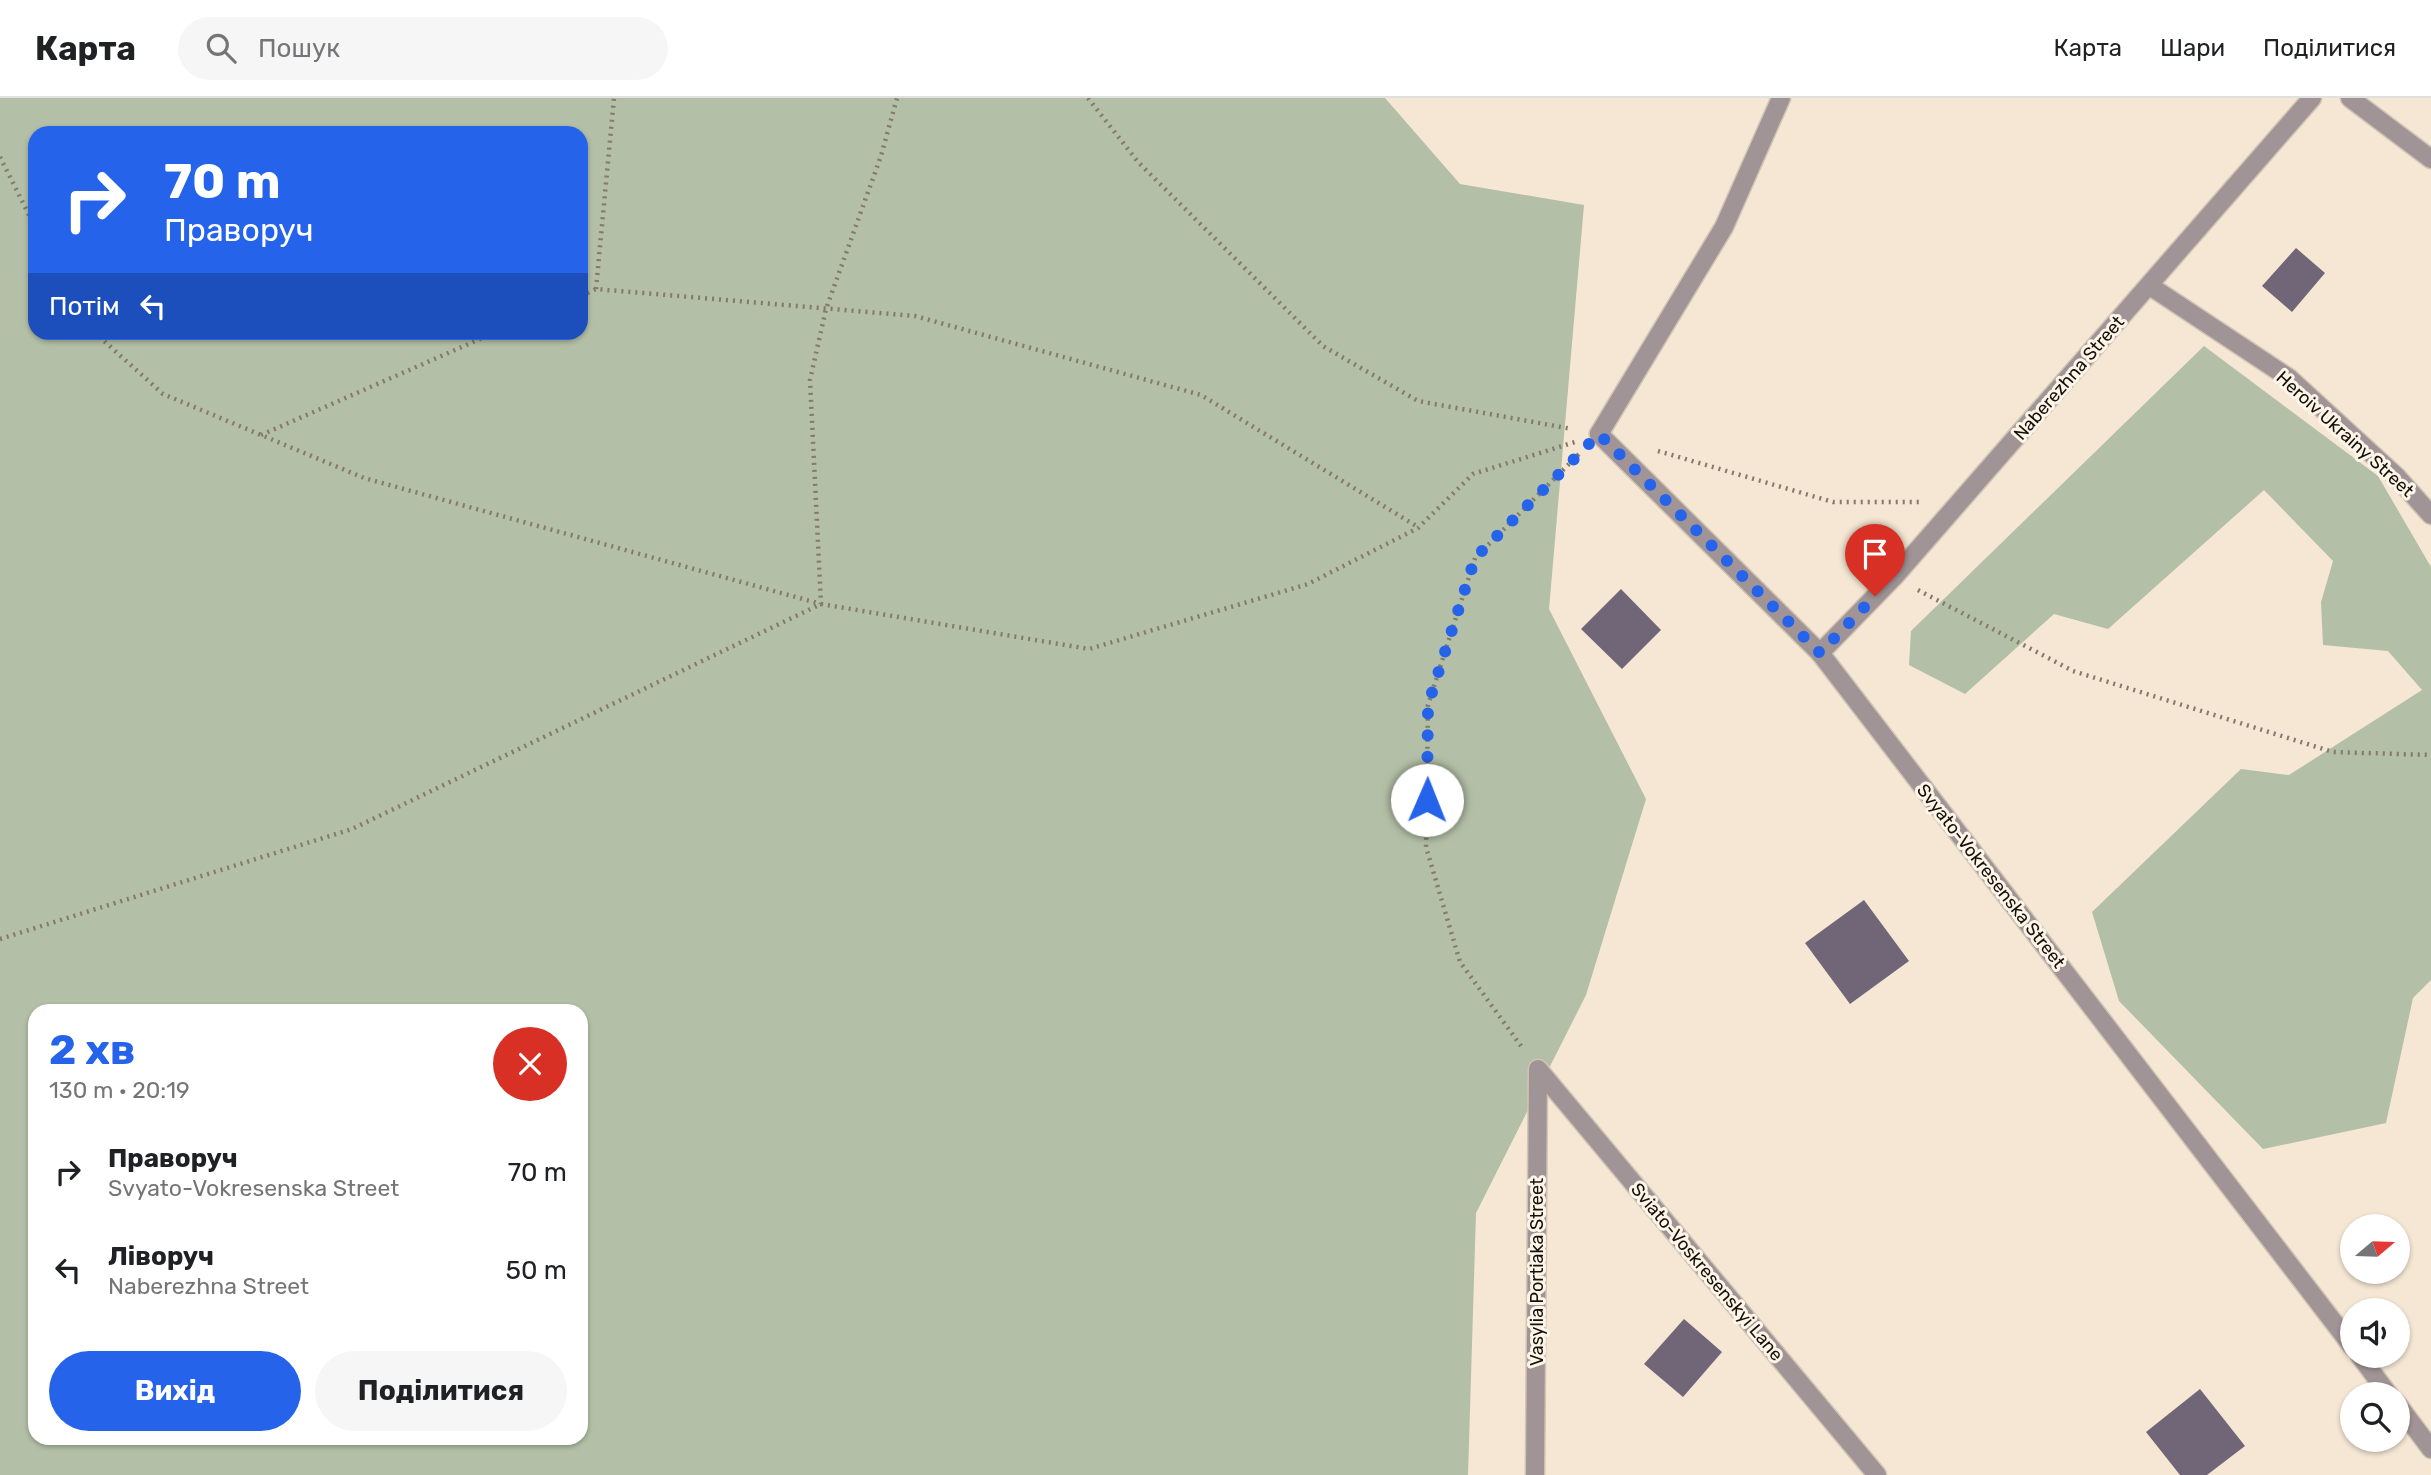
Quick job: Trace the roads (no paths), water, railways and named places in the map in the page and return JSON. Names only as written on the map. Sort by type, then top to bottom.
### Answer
[{"type":"street","name":"Svyato-Vokresenska Street","points":[[1781,98],[1724,227],[1599,434],[1820,653],[2340,1330]]},
{"type":"street","name":"Naberezhna Street","points":[[1820,653],[1894,577],[2151,286],[2312,98]]},
{"type":"street","points":[[2350,98],[2431,159]]},
{"type":"street","name":"Heroiv Ukrainy Street","points":[[2151,286],[2289,379],[2397,477],[2431,515]]},
{"type":"street","name":"Vasylia Portiaka Street","points":[[1535,1475],[1538,1069]]},
{"type":"street","name":"Sviato-Voskresenskyi Lane","points":[[1538,1069],[1877,1475]]},
{"type":"street","points":[[2410,1421],[2431,1449]]}]
